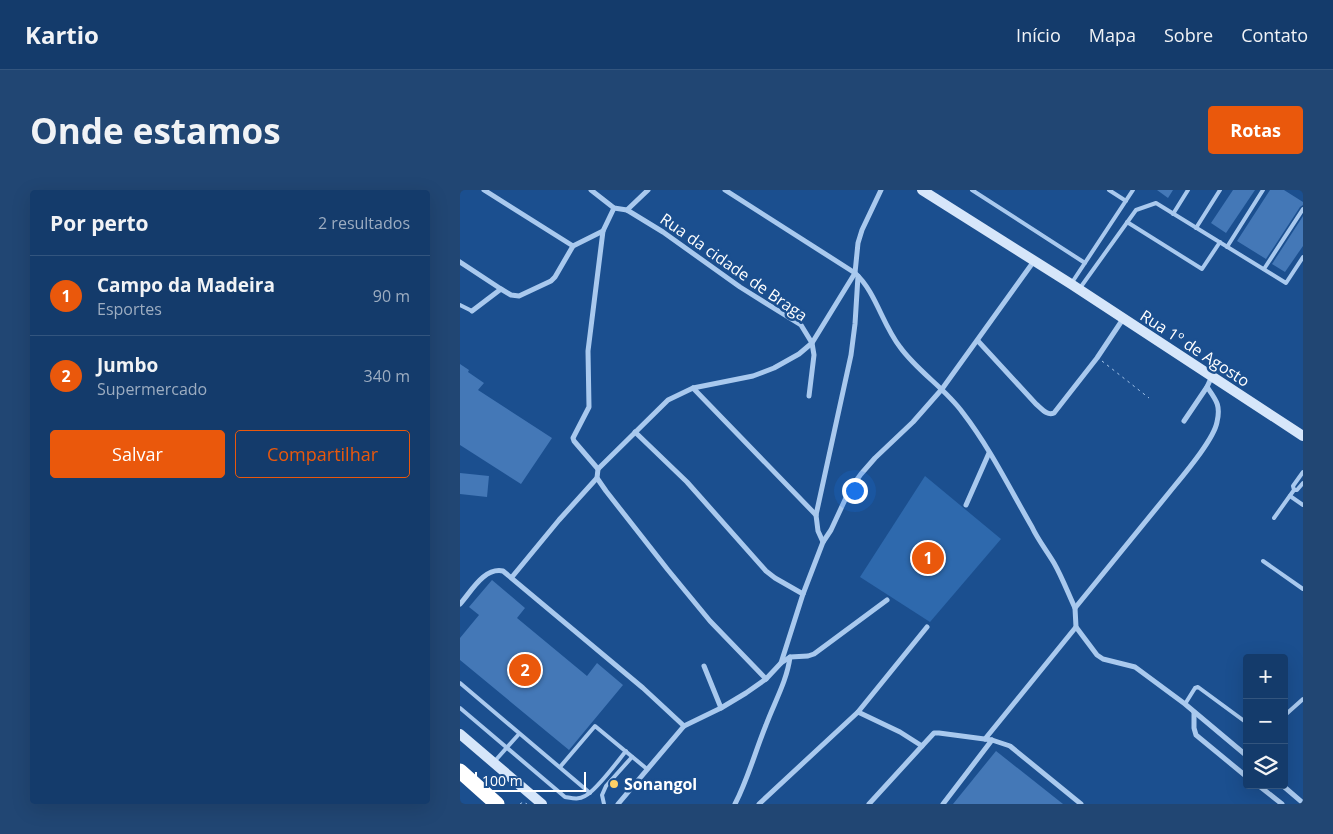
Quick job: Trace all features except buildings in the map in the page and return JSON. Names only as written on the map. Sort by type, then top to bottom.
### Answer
[{"type":"highway","points":[[460,771],[497,804]]},
{"type":"main road","name":"Rua 1º de Agosto","points":[[922,190],[1075,287],[1303,436]]},
{"type":"main road","points":[[460,734],[542,804]]},
{"type":"street","points":[[484,190],[573,246]]},
{"type":"street","name":"Rua da cidade de Braga","points":[[591,190],[614,208],[627,210],[663,232],[740,287],[796,322],[807,333],[812,343],[814,363],[809,396]]},
{"type":"street","points":[[627,210],[648,190]]},
{"type":"street","points":[[725,190],[856,274],[866,284],[887,328],[900,348],[913,363],[942,389],[964,414],[989,453],[1033,530],[1053,560],[1075,608],[1076,627],[1097,655],[1103,659],[1135,667],[1185,704],[1243,753]]},
{"type":"street","points":[[823,542],[818,531],[816,515],[851,355],[855,324],[858,243],[862,230],[881,190]]},
{"type":"street","points":[[614,208],[603,232],[588,351],[589,407],[573,438],[598,469],[598,478],[668,570],[710,621],[766,679]]},
{"type":"street","points":[[460,262],[511,295],[519,296],[551,281],[573,246],[603,232]]},
{"type":"street","points":[[781,663],[802,594],[823,542],[831,530],[850,489],[861,474],[913,422],[942,389],[1034,261]]},
{"type":"street","points":[[598,469],[663,403],[693,388],[753,376],[774,368],[799,354],[812,343],[856,274]]},
{"type":"street","points":[[472,311],[501,289]]},
{"type":"street","points":[[978,341],[1036,404],[1047,414],[1051,414],[1054,413],[1097,358],[1124,319]]},
{"type":"street","points":[[1184,421],[1207,387],[1212,376]]},
{"type":"street","points":[[1075,608],[1188,469],[1211,437],[1217,424],[1219,412],[1218,403],[1207,387]]},
{"type":"street","points":[[693,388],[816,515]]},
{"type":"street","points":[[635,432],[687,482],[766,571],[802,594]]},
{"type":"street","points":[[966,506],[989,453]]},
{"type":"street","points":[[512,577],[554,526],[598,478]]},
{"type":"street","points":[[460,604],[490,572],[503,571],[644,688],[684,726]]},
{"type":"street","points":[[618,804],[684,726],[721,708],[766,679],[781,663],[790,657],[814,654],[887,600]]},
{"type":"street","points":[[759,804],[858,712],[927,627]]},
{"type":"street","points":[[985,739],[1076,627]]},
{"type":"street","points":[[735,804],[747,780],[765,727],[788,673],[790,657]]},
{"type":"street","points":[[704,666],[718,696],[721,708]]},
{"type":"street","points":[[858,712],[900,732],[922,746]]},
{"type":"street","points":[[1194,712],[1196,735],[1243,774]]},
{"type":"street","points":[[869,804],[922,746],[934,734],[939,733],[992,740],[1010,746],[1081,804]]},
{"type":"street","points":[[943,804],[992,740]]},
{"type":"street","points":[[1263,789],[1282,804]]},
{"type":"street","points":[[1287,789],[1303,803]]},
{"type":"lane","points":[[972,190],[1085,263]]},
{"type":"lane","points":[[1109,190],[1126,201]]},
{"type":"lane","points":[[1075,287],[1085,263],[1134,190]]},
{"type":"lane","points":[[1173,214],[1188,190]]},
{"type":"lane","points":[[1196,228],[1220,190]]},
{"type":"lane","points":[[1227,247],[1263,190]]},
{"type":"lane","points":[[1075,287],[1136,210],[1156,203],[1286,283],[1303,257]]},
{"type":"lane","points":[[1264,269],[1303,209]]},
{"type":"lane","points":[[1127,222],[1202,268],[1220,242]]},
{"type":"lane","points":[[460,305],[472,311]]},
{"type":"lane","points":[[1274,518],[1294,490],[1293,486],[1303,472]]},
{"type":"lane","points":[[1294,490],[1299,489],[1303,483]]},
{"type":"lane","points":[[1290,496],[1303,505]]},
{"type":"lane","points":[[1263,561],[1303,590]]},
{"type":"lane","points":[[460,683],[590,793]]},
{"type":"lane","points":[[1185,704],[1195,688],[1198,687],[1243,720]]},
{"type":"lane","points":[[1288,712],[1303,699]]},
{"type":"lane","points":[[460,708],[565,796],[578,798],[590,793],[626,751]]},
{"type":"lane","points":[[560,767],[595,726],[647,769]]},
{"type":"lane","points":[[494,763],[519,734]]},
{"type":"lane","points":[[604,804],[602,796],[606,786],[632,757]]},
{"type":"path","points":[[1097,358],[1149,398]]},
{"type":"path","points":[[520,804],[523,802],[527,804]]},
{"type":"shaded area","points":[[925,476],[1001,539],[930,622],[860,577]]},
{"type":"place","name":"Campo da Madeira","points":[[928,558]]},
{"type":"place","name":"Jumbo","points":[[525,670]]},
{"type":"place","name":"Sonangol","points":[[614,784]]}]
